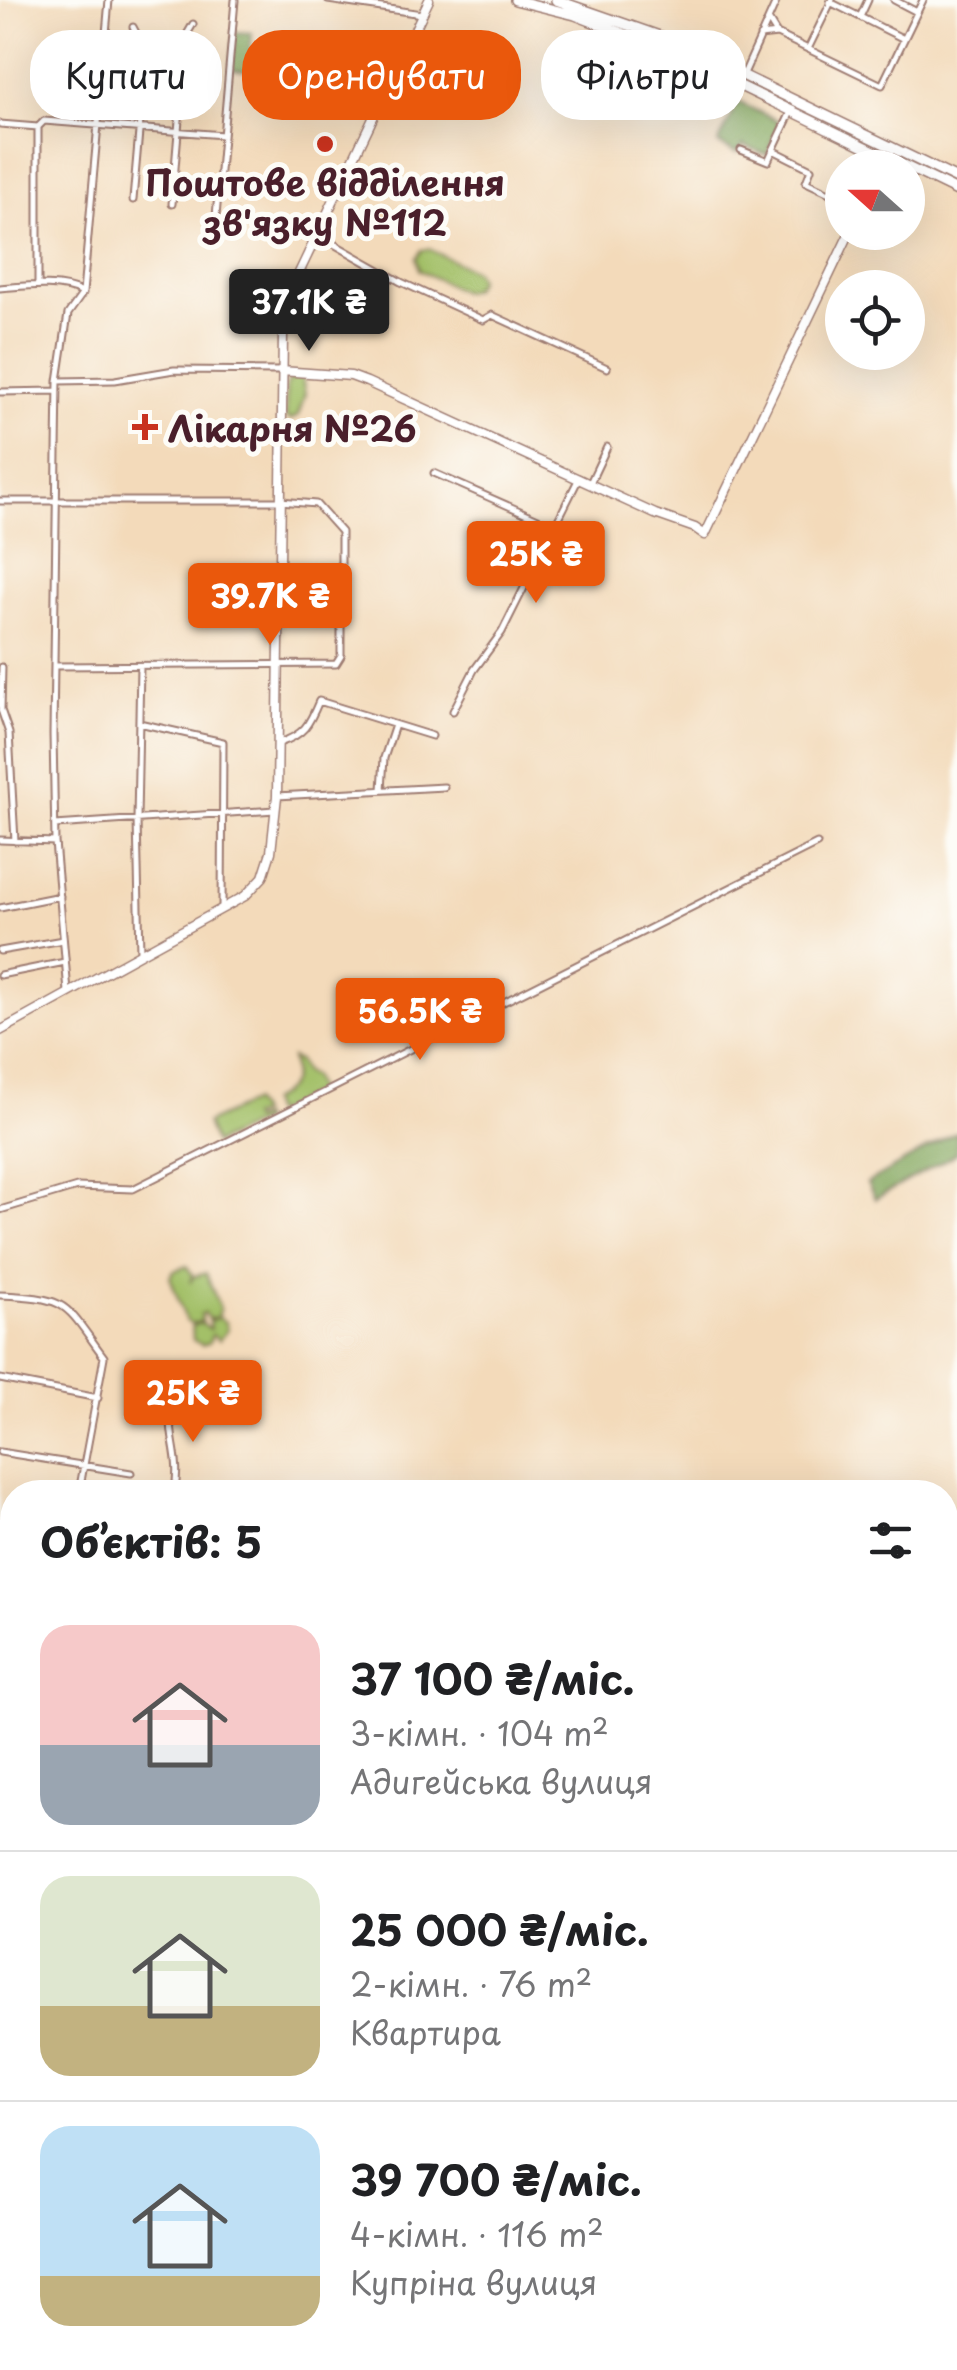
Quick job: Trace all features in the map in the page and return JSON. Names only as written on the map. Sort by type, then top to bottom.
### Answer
[{"type":"main road","points":[[0,1031],[246,896],[264,877],[271,852],[279,743],[282,334],[294,286],[429,0]]},
{"type":"main road","points":[[515,0],[575,15],[664,49],[791,112],[856,136],[876,150]]},
{"type":"main road","points":[[556,0],[640,30]]},
{"type":"main road","points":[[746,78],[885,150]]},
{"type":"main road","points":[[925,168],[957,178]]},
{"type":"main road","points":[[925,171],[957,190]]},
{"type":"main road","points":[[281,371],[350,376],[367,382],[704,535],[841,250]]},
{"type":"street","points":[[68,994],[55,842],[58,381],[68,314],[83,293],[109,0]]},
{"type":"street","points":[[215,228],[234,0]]},
{"type":"street","points":[[328,0],[422,14]]},
{"type":"street","points":[[746,69],[778,0]]},
{"type":"street","points":[[894,0],[918,12]]},
{"type":"street","points":[[760,36],[777,34],[882,85],[923,0]]},
{"type":"street","points":[[808,49],[831,1],[904,39]]},
{"type":"street","points":[[858,16],[866,1]]},
{"type":"street","points":[[768,19],[777,34]]},
{"type":"street","points":[[172,204],[186,36],[193,24]]},
{"type":"street","points":[[133,200],[146,52],[134,27]]},
{"type":"street","points":[[741,150],[768,161],[791,112]]},
{"type":"street","points":[[38,285],[38,127],[44,120],[223,134]]},
{"type":"street","points":[[0,124],[38,127]]},
{"type":"street","points":[[773,150],[811,169],[806,182],[825,191]]},
{"type":"street","points":[[317,234],[426,294],[483,320],[492,316],[607,368]]},
{"type":"street","points":[[0,288],[38,285],[83,293]]},
{"type":"street","points":[[58,381],[115,380],[174,370],[281,371]]},
{"type":"street","points":[[0,392],[58,391]]},
{"type":"street","points":[[590,484],[608,446]]},
{"type":"street","points":[[434,473],[554,526]]},
{"type":"street","points":[[453,712],[474,670],[502,632],[578,478]]},
{"type":"street","points":[[0,500],[316,504],[341,532],[341,656],[336,664],[55,666]]},
{"type":"street","points":[[140,666],[140,953]]},
{"type":"street","points":[[2,667],[2,710],[8,733],[15,841]]},
{"type":"street","points":[[279,743],[308,728],[318,701],[432,736]]},
{"type":"street","points":[[139,723],[224,742],[222,910]]},
{"type":"street","points":[[382,790],[384,758],[395,725]]},
{"type":"street","points":[[276,796],[444,787]]},
{"type":"street","points":[[55,825],[275,810]]},
{"type":"street","points":[[0,840],[55,842]]},
{"type":"street","points":[[0,1210],[77,1187],[133,1189],[817,844]]},
{"type":"street","points":[[0,908],[60,896]]},
{"type":"street","points":[[0,951],[63,940]]},
{"type":"street","points":[[0,975],[65,962]]},
{"type":"street","points":[[0,1295],[39,1297],[65,1306],[104,1358],[82,1480]]},
{"type":"street","points":[[0,1379],[98,1398]]},
{"type":"street","points":[[175,1480],[178,1455],[170,1414],[174,1398],[188,1386]]},
{"type":"street","points":[[0,1452],[131,1473]]},
{"type":"green space","points":[[234,32],[242,32],[242,70],[231,69]]},
{"type":"green space","points":[[746,106],[780,122],[767,155],[743,145],[737,153],[718,144],[729,120],[746,120]]},
{"type":"green space","points":[[429,249],[474,271],[478,279],[473,289],[463,292],[419,270],[416,258],[422,250]]},
{"type":"green space","points":[[294,375],[302,377],[305,394],[298,416],[290,420],[286,418],[286,385]]},
{"type":"green space","points":[[291,1058],[312,1077],[317,1091],[273,1114],[269,1102],[292,1080]]},
{"type":"green space","points":[[252,1102],[259,1113],[250,1118],[252,1121],[260,1117],[262,1121],[214,1144],[206,1123]]},
{"type":"green space","points":[[957,1132],[957,1153],[875,1199],[867,1183]]},
{"type":"green space","points":[[187,1266],[192,1275],[190,1283],[193,1277],[206,1273],[220,1309],[217,1317],[225,1322],[227,1330],[219,1340],[212,1335],[209,1343],[202,1345],[193,1340],[192,1326],[202,1323],[210,1329],[209,1321],[217,1318],[208,1319],[204,1313],[202,1321],[186,1321],[170,1277],[173,1271]]},
{"type":"place","name":"Поштове відділення зв'язку №112","points":[[325,144]]},
{"type":"place","name":"Лікарня №26","points":[[145,427]]}]
